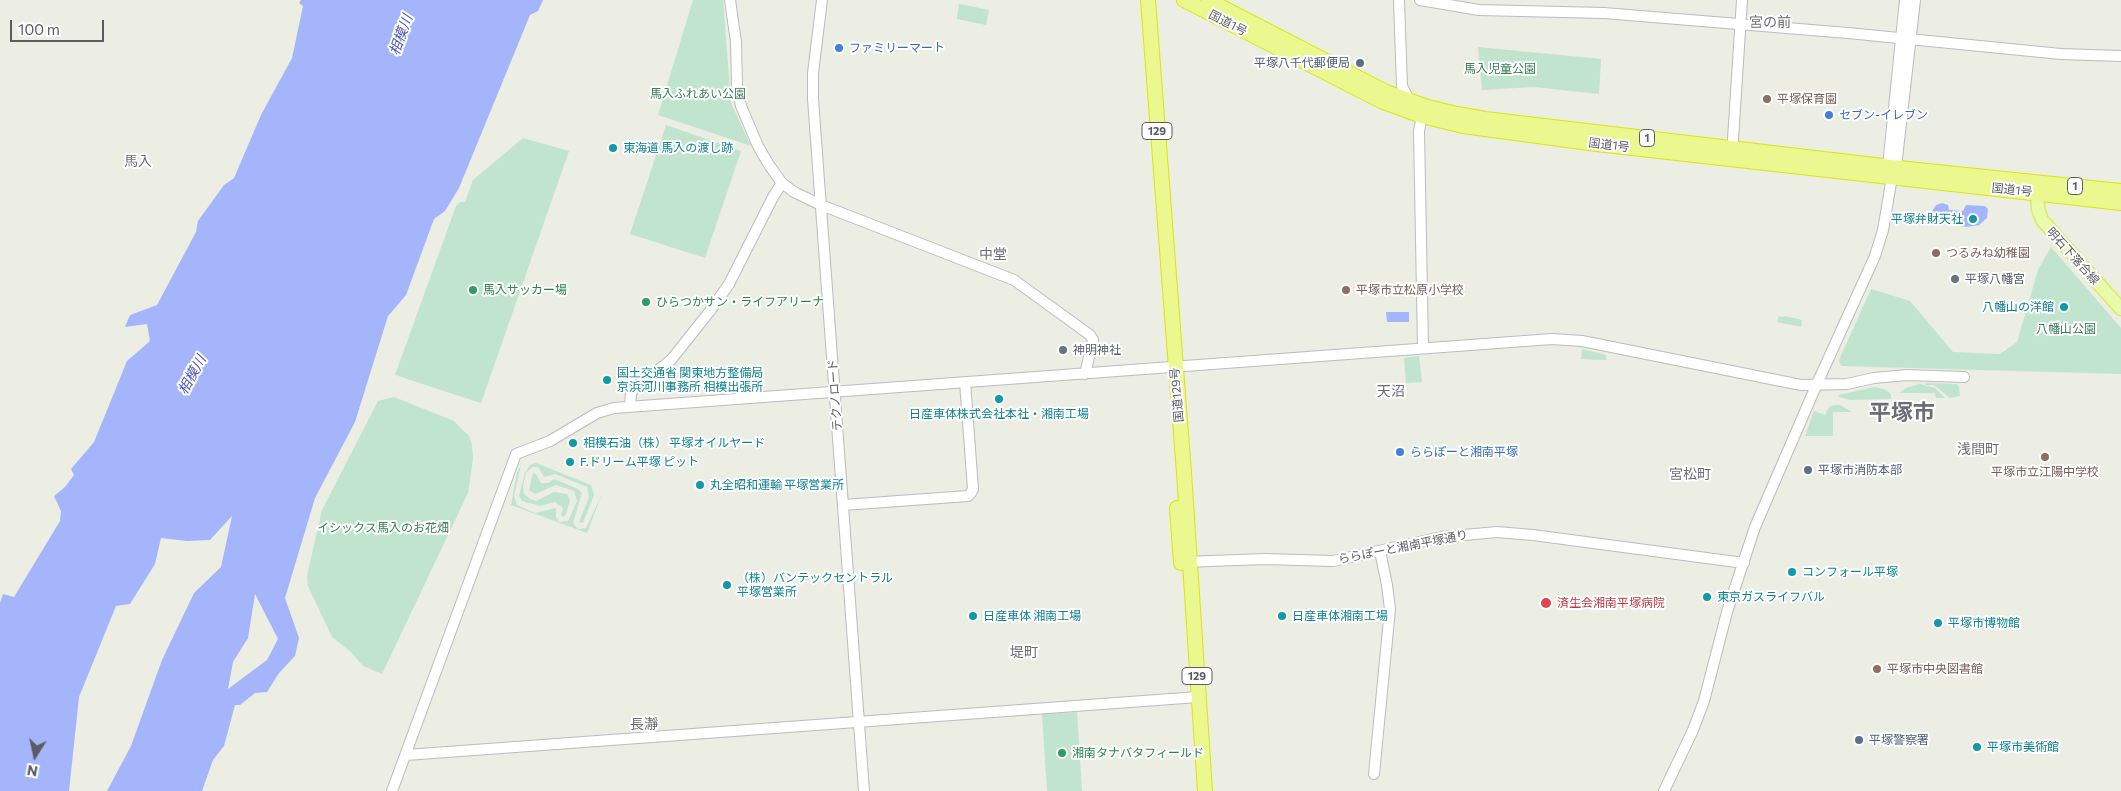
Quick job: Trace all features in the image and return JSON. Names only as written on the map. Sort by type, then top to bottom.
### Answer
[{"type":"highway","name":"国道129号","points":[[1140,0],[1171,368]]},
{"type":"highway","name":"国道129号","points":[[1148,0],[1194,697],[1197,791]]},
{"type":"highway","name":"国道1号","points":[[1184,0],[1402,100]]},
{"type":"highway","name":"国道1号","points":[[1208,0],[1402,100],[1421,115],[1485,130],[1734,153],[1906,178],[2121,203]]},
{"type":"highway","name":"国道1号","points":[[1891,175],[1987,177],[2121,191]]},
{"type":"highway","points":[[2059,184],[2064,191],[2077,193],[2088,198]]},
{"type":"highway","name":"国道129号","points":[[1194,697],[1205,791]]},
{"type":"main road","points":[[1987,177],[2012,184],[2035,187],[2038,192]]},
{"type":"main road","name":"明石下落合線","points":[[2038,192],[2038,209],[2042,220],[2121,309]]},
{"type":"street","points":[[730,0],[736,42],[737,87],[741,106],[758,146],[782,183],[794,192],[821,205],[1014,280],[1090,335],[1093,340],[1085,374]]},
{"type":"street","name":"テクノロード","points":[[822,0],[813,79],[864,791]]},
{"type":"street","points":[[1399,0],[1402,100]]},
{"type":"street","points":[[1420,0],[1479,10],[1604,13],[1906,38],[2061,54],[2121,56]]},
{"type":"street","points":[[1734,153],[1742,0]]},
{"type":"street","points":[[1905,0],[1906,38]]},
{"type":"street","points":[[1664,791],[1693,730],[1704,701],[1728,612],[1756,527],[1816,386],[1875,256],[1883,230],[1906,38],[1915,0]]},
{"type":"street","points":[[1421,115],[1423,348]]},
{"type":"street","points":[[630,407],[630,393],[671,360],[729,284],[782,183]]},
{"type":"street","points":[[392,791],[516,454],[550,440],[597,414],[614,408],[1552,339],[1582,341],[1792,384],[1816,386],[1847,384],[1874,378],[1907,376],[1964,377]]},
{"type":"street","points":[[843,504],[968,496],[971,493],[973,489],[965,382]]},
{"type":"street","name":"ららぽーと湘南平塚通り","points":[[1185,562],[1257,559],[1322,562],[1380,552],[1458,534],[1497,532],[1542,536],[1744,563]]},
{"type":"street","points":[[1374,774],[1390,609],[1380,552]]},
{"type":"street","points":[[406,755],[1194,697]]},
{"type":"green space","name":"馬入ふれあい公園","points":[[693,0],[723,0],[731,103],[751,146],[658,115]]},
{"type":"green space","points":[[959,4],[989,10],[986,25],[957,19]]},
{"type":"green space","name":"馬入児童公園","points":[[1478,47],[1601,59],[1599,94],[1534,87],[1482,90]]},
{"type":"green space","name":"馬入ふれあい公園","points":[[666,125],[741,151],[705,258],[630,234]]},
{"type":"green space","name":"馬入サッカー場","points":[[523,138],[569,151],[481,403],[395,375],[456,206],[460,202],[465,202],[473,180]]},
{"type":"green space","name":"八幡山公園","points":[[2051,247],[2121,328],[2121,374],[1841,366],[1839,360],[1871,289],[1910,301],[1953,352],[2000,354],[2017,342],[2038,270]]},
{"type":"green space","points":[[1779,316],[1802,320],[1801,327],[1777,322]]},
{"type":"green space","points":[[1582,349],[1606,355],[1606,360],[1581,359]]},
{"type":"green space","points":[[1419,356],[1422,382],[1406,383],[1404,358]]},
{"type":"green space","points":[[1925,383],[1957,384],[1960,396],[1950,398],[1934,385],[1925,385]]},
{"type":"green space","points":[[1920,384],[1935,388],[1945,398],[1936,398],[1935,393],[1899,393],[1906,388]]},
{"type":"green space","points":[[1875,387],[1884,389],[1891,394],[1891,399],[1850,400],[1838,395]]},
{"type":"green space","name":"イシックス馬入のお花畑","points":[[394,397],[454,421],[469,436],[473,459],[468,493],[382,674],[363,666],[351,652],[332,637],[308,586],[307,576],[322,510],[378,401]]},
{"type":"green space","points":[[1840,405],[1852,412],[1833,412],[1833,436],[1805,436],[1814,411],[1825,415],[1829,407]]},
{"type":"green space","points":[[536,463],[591,485],[594,495],[583,523],[579,522],[589,497],[587,487],[555,474],[544,477],[538,467],[532,467],[526,473],[523,486],[524,494],[536,501],[554,492],[567,494],[570,500],[566,514],[563,517],[561,515],[563,508],[555,502],[540,506],[522,501],[519,496],[525,473],[530,465]]},
{"type":"green space","points":[[521,465],[514,496],[517,505],[535,513],[555,508],[556,517],[559,522],[568,521],[577,501],[574,491],[556,485],[535,494],[529,490],[533,473],[536,474],[541,483],[548,483],[554,479],[578,489],[582,493],[573,523],[578,529],[586,528],[602,494],[587,533],[511,505],[517,473]]},
{"type":"green space","name":"湘南タナバタフィールド","points":[[1077,712],[1082,791],[1047,791],[1042,714]]},
{"type":"water","name":"相模川","points":[[301,0],[543,0],[538,11],[530,15],[459,188],[445,211],[434,219],[406,295],[388,316],[355,422],[315,498],[285,598],[299,638],[295,656],[279,673],[267,692],[255,693],[240,705],[235,705],[224,746],[213,760],[202,791],[107,791],[131,746],[162,660],[194,593],[221,567],[232,516],[210,540],[187,541],[161,538],[155,564],[130,604],[116,606],[79,697],[69,791],[0,791],[0,603],[3,594],[14,597],[60,521],[61,511],[54,496],[65,487],[74,475],[71,469],[94,442],[127,361],[150,341],[147,324],[125,327],[130,315],[157,305],[196,232],[198,221],[224,185],[234,178],[261,115],[292,58],[303,6],[299,3]],"holes":[[[255,594],[278,639],[267,660],[228,689],[233,662],[248,638]]]},
{"type":"water","points":[[1942,203],[1948,205],[1949,210],[1963,211],[1966,205],[1985,206],[1988,209],[1987,218],[1979,225],[1967,227],[1960,226],[1960,217],[1948,216],[1944,224],[1934,226],[1931,222],[1931,213],[1936,205]]},
{"type":"water","points":[[1386,312],[1409,312],[1409,322],[1387,322]]},
{"type":"place","name":"ファミリーマート","points":[[839,48]]},
{"type":"place","name":"平塚八千代郵便局","points":[[1360,63]]},
{"type":"place","name":"平塚保育園","points":[[1767,99]]},
{"type":"place","name":"セブン-イレブン","points":[[1829,115]]},
{"type":"place","name":"東海道 馬入の渡し跡","points":[[613,148]]},
{"type":"place","name":"平塚弁財天社","points":[[1973,219]]},
{"type":"place","name":"つるみね幼稚園","points":[[1936,253]]},
{"type":"place","name":"平塚八幡宮","points":[[1955,279]]},
{"type":"place","name":"馬入サッカー場","points":[[473,290]]},
{"type":"place","name":"平塚市立松原小学校","points":[[1346,290]]},
{"type":"place","name":"ひらつかサン・ライフアリーナ","points":[[646,302]]},
{"type":"place","name":"八幡山の洋館","points":[[2064,307]]},
{"type":"place","name":"神明神社","points":[[1063,350]]},
{"type":"place","name":"国土交通省 関東地方整備局 京浜河川事務所 相模出張所","points":[[607,380]]},
{"type":"place","name":"日産車体株式会社本社・湘南工場","points":[[999,399]]},
{"type":"place","name":"相模石油（株） 平塚オイルヤード","points":[[573,443]]},
{"type":"place","name":"ららぽーと湘南平塚","points":[[1400,452]]},
{"type":"place","name":"平塚市立江陽中学校","points":[[2045,457]]},
{"type":"place","name":"F.ドリーム平塚 ピット","points":[[570,462]]},
{"type":"place","name":"平塚市消防本部","points":[[1808,470]]},
{"type":"place","name":"丸全昭和運輸 平塚営業所","points":[[700,485]]},
{"type":"place","name":"コンフォール平塚","points":[[1792,572]]},
{"type":"place","name":"（株）バンテックセントラル 平塚営業所","points":[[727,585]]},
{"type":"place","name":"東京ガスライフバル","points":[[1707,597]]},
{"type":"place","name":"済生会湘南平塚病院","points":[[1546,603]]},
{"type":"place","name":"日産車体 湘南工場","points":[[973,616]]},
{"type":"place","name":"日産車体湘南工場","points":[[1282,616]]},
{"type":"place","name":"平塚市博物館","points":[[1938,623]]},
{"type":"place","name":"平塚市中央図書館","points":[[1877,669]]},
{"type":"place","name":"平塚警察署","points":[[1859,740]]},
{"type":"place","name":"平塚市美術館","points":[[1977,747]]},
{"type":"place","name":"湘南タナバタフィールド","points":[[1062,753]]},
{"type":"district","name":"宮の前","points":[[1770,22]]},
{"type":"district","name":"馬入","points":[[138,161]]},
{"type":"district","name":"中堂","points":[[993,254]]},
{"type":"district","name":"天沼","points":[[1391,391]]},
{"type":"district","name":"平塚市","points":[[1902,413]]},
{"type":"district","name":"浅間町","points":[[1978,449]]},
{"type":"district","name":"宮松町","points":[[1690,474]]},
{"type":"district","name":"堤町","points":[[1024,652]]},
{"type":"district","name":"長瀞","points":[[644,724]]}]
